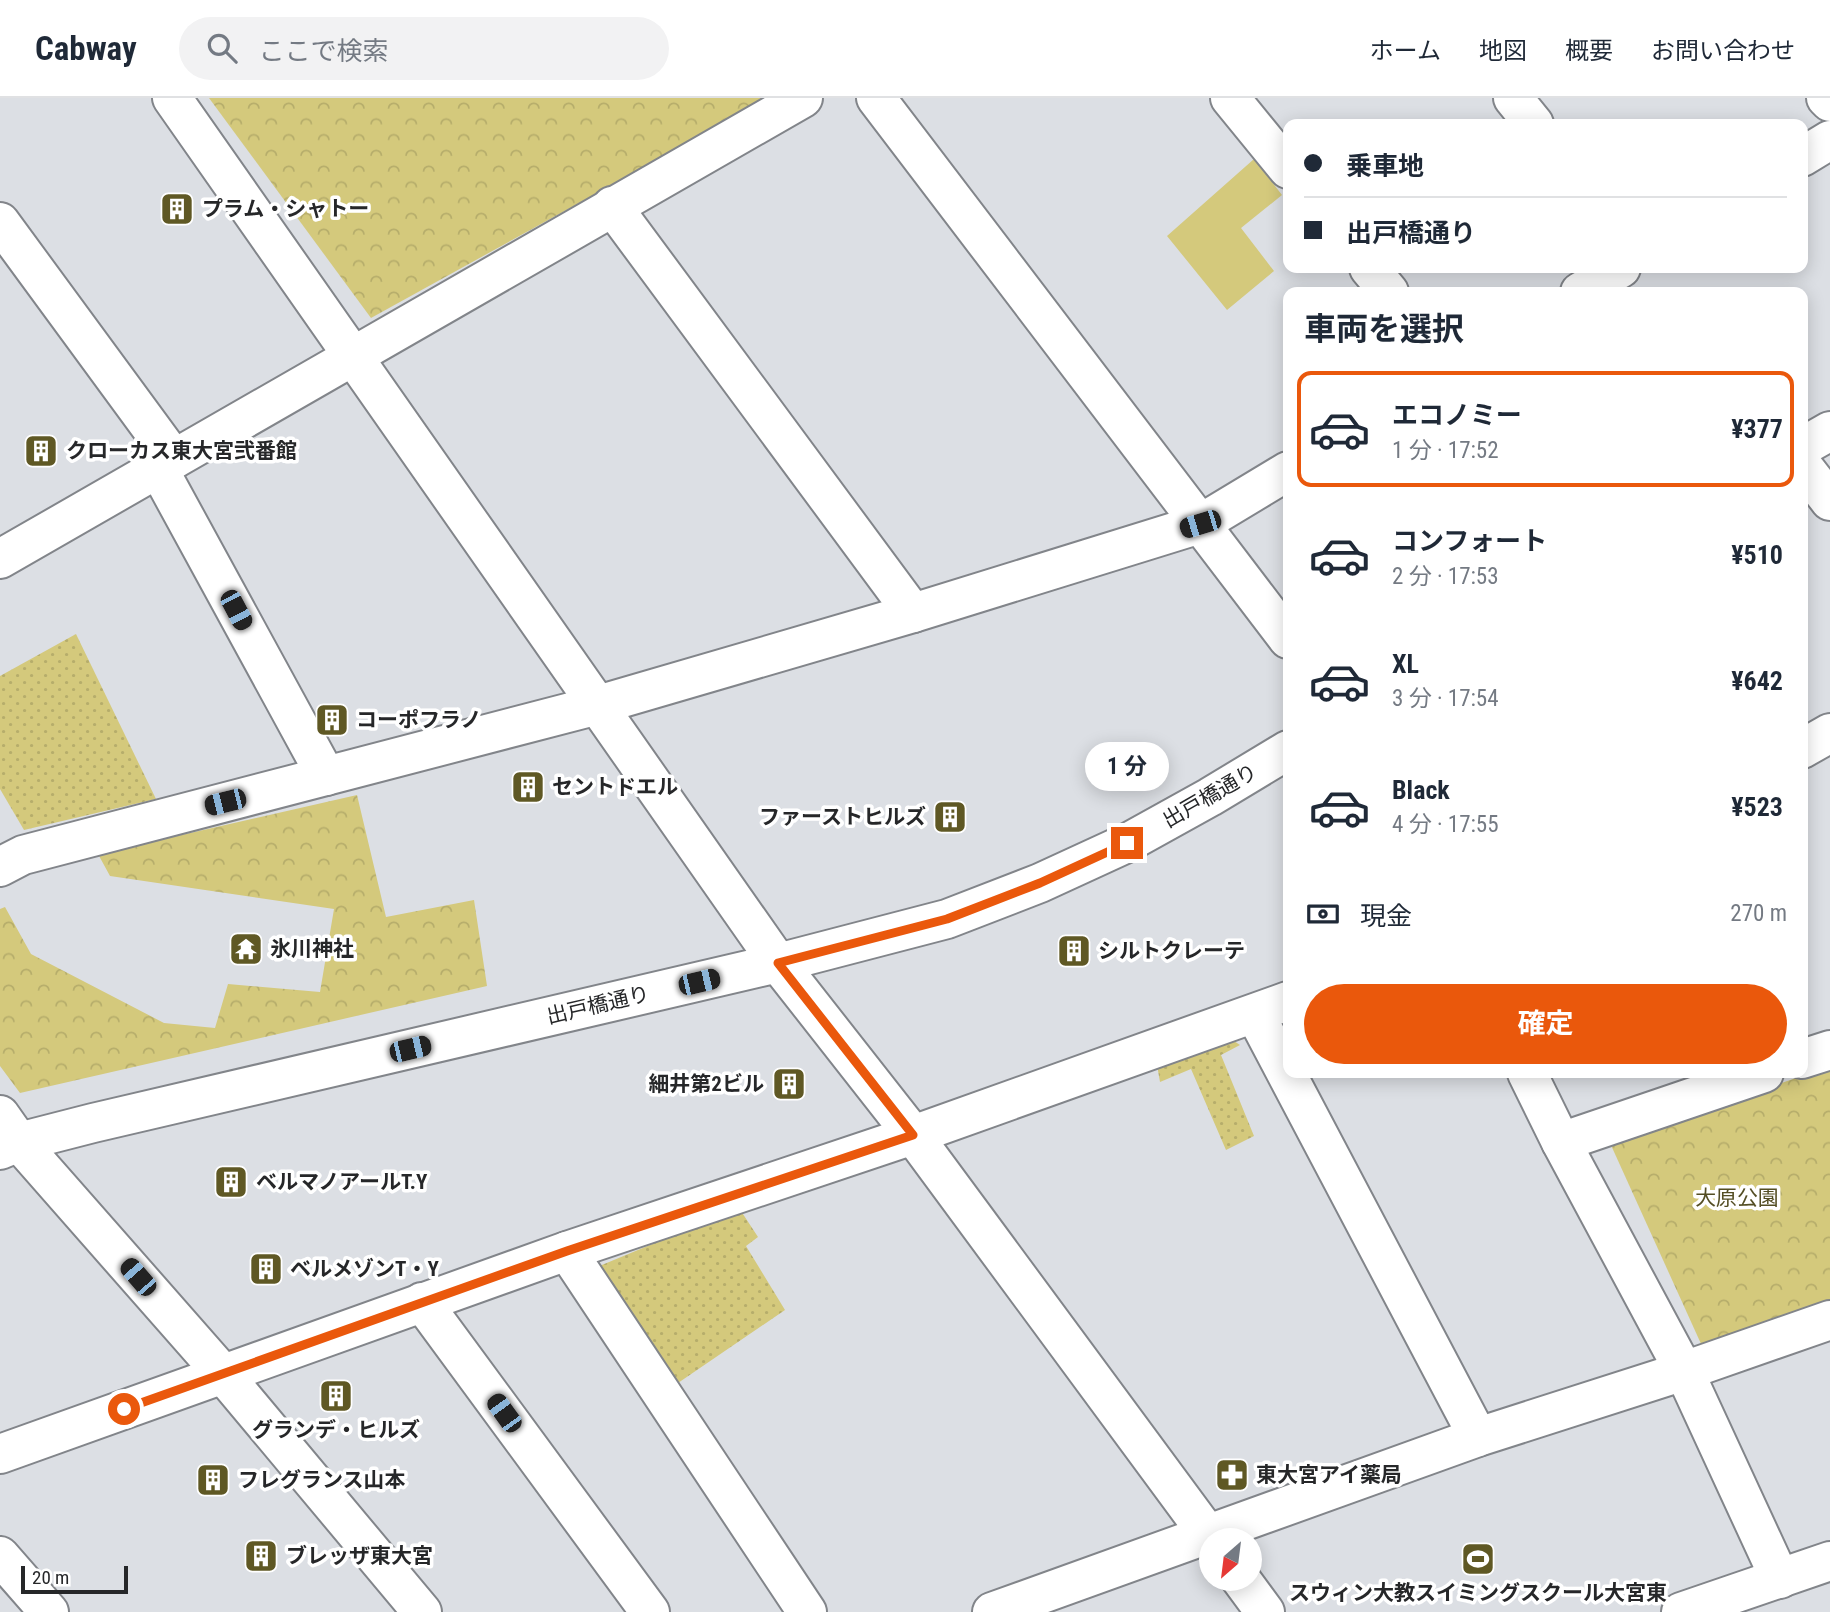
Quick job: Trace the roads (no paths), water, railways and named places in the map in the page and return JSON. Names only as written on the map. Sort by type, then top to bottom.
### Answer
[{"type":"street","points":[[172,98],[778,963],[913,1135],[1203,1528]]},
{"type":"street","points":[[0,559],[803,98]]},
{"type":"street","points":[[876,98],[1283,632]]},
{"type":"street","points":[[1230,98],[1283,163]]},
{"type":"street","points":[[1513,98],[1530,119]]},
{"type":"street","points":[[1826,98],[1830,102]]},
{"type":"street","points":[[1808,153],[1830,140]]},
{"type":"street","points":[[612,206],[913,613]]},
{"type":"street","points":[[0,222],[166,463],[326,776]]},
{"type":"street","points":[[1373,273],[1385,287]]},
{"type":"street","points":[[1589,287],[1612,273]]},
{"type":"street","points":[[1808,444],[1830,431]]},
{"type":"street","points":[[1808,473],[1830,501]]},
{"type":"street","points":[[0,867],[23,855],[598,705],[913,613],[1200,524],[1283,474]]},
{"type":"street","points":[[1808,746],[1830,733]]},
{"type":"street","name":"出戸橋通り","points":[[6,1135],[778,963],[947,919],[1040,883],[1127,843],[1283,753]]},
{"type":"street","points":[[0,1454],[567,1251],[913,1135],[1272,1007],[1283,1030]]},
{"type":"street","points":[[1808,1057],[1830,1050]]},
{"type":"street","points":[[1306,1078],[1478,1437]]},
{"type":"street","points":[[1529,1078],[1684,1371],[1780,1578]]},
{"type":"street","points":[[1561,1142],[1748,1078]]},
{"type":"street","points":[[6,1135],[223,1374],[422,1612]]},
{"type":"street","points":[[567,1251],[807,1612]]},
{"type":"street","points":[[422,1302],[650,1612]]},
{"type":"street","points":[[1237,1528],[1478,1437],[1684,1371],[1830,1320]]},
{"type":"street","points":[[992,1612],[1199,1542]]},
{"type":"street","points":[[0,1556],[49,1612]]},
{"type":"street","points":[[1681,1612],[1830,1561]]},
{"type":"street","points":[[1250,1591],[1265,1612]]},
{"type":"place","name":"プラム・シャトー","points":[[177,209]]},
{"type":"place","name":"クローカス東大宮弐番館","points":[[41,451]]},
{"type":"place","name":"コーポフラノ","points":[[332,720]]},
{"type":"place","name":"セントドエル","points":[[528,787]]},
{"type":"place","name":"ファーストヒルズ","points":[[950,817]]},
{"type":"place","name":"氷川神社","points":[[246,949]]},
{"type":"place","name":"シルトクレーテ","points":[[1074,951]]},
{"type":"place","name":"細井第2ビル","points":[[789,1084]]},
{"type":"place","name":"ベルマノアールT.Y","points":[[231,1182]]},
{"type":"place","name":"ベルメゾンT・Y","points":[[266,1269]]},
{"type":"place","name":"グランデ・ヒルズ","points":[[336,1396]]},
{"type":"place","name":"東大宮アイ薬局","points":[[1232,1475]]},
{"type":"place","name":"フレグランス山本","points":[[213,1480]]},
{"type":"place","name":"ブレッザ東大宮","points":[[261,1556]]},
{"type":"place","name":"スウィン大教スイミングスクール大宮東","points":[[1478,1559]]},
{"type":"park label","name":"大原公園","points":[[1737,1198]]}]
